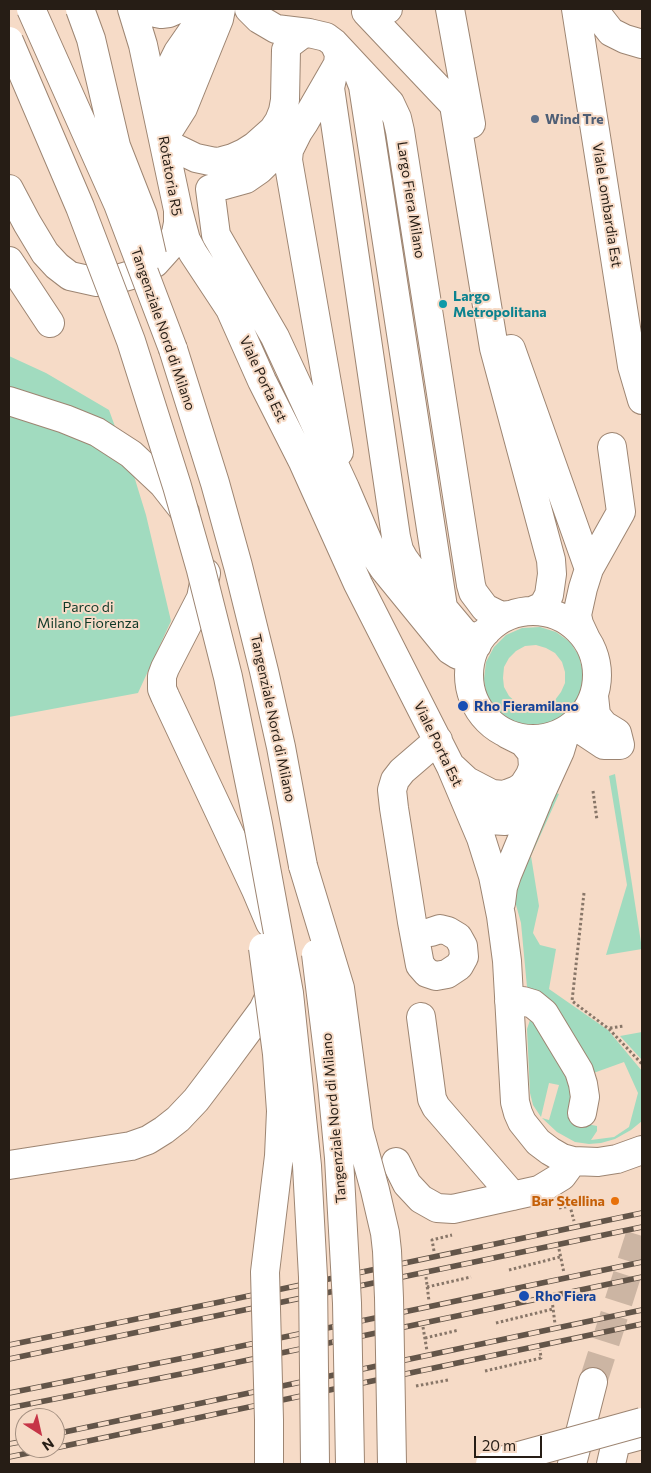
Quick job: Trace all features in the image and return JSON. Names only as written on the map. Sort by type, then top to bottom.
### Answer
[{"type":"main road","name":"Tangenziale Nord di Milano","points":[[31,9],[118,204],[173,349],[215,483],[250,613],[281,746],[303,866],[324,1010],[332,1084],[339,1158],[347,1303],[350,1464]]},
{"type":"main road","points":[[80,9],[91,39],[116,146],[143,215],[173,349]]},
{"type":"main road","name":"Rotatoria R5","points":[[11,196],[45,253],[70,276],[83,280],[96,282],[114,280],[131,275],[154,263],[171,245],[178,223],[178,210],[144,45],[132,9]]},
{"type":"main road","points":[[147,9],[161,14],[170,13],[178,9]]},
{"type":"main road","points":[[163,135],[168,77],[172,64],[196,26],[202,9]]},
{"type":"main road","points":[[163,135],[183,108],[219,20],[221,9]]},
{"type":"main road","name":"Largo Fiera Milano","points":[[249,9],[258,19],[276,29],[309,32],[326,37],[340,57],[390,103],[397,118],[471,585],[473,592],[485,608],[501,616],[521,613]]},
{"type":"main road","points":[[298,132],[259,170],[246,178],[210,189],[216,234],[275,337],[372,551],[384,569],[450,650],[458,655],[463,654],[468,652],[497,622],[543,606],[549,595],[552,574],[550,560],[494,348],[454,105],[366,12],[388,9]]},
{"type":"main road","points":[[450,9],[511,348],[589,569]]},
{"type":"main road","name":"Viale Lombardia Est","points":[[576,9],[632,366],[642,400]]},
{"type":"main road","points":[[593,9],[611,32],[642,44]]},
{"type":"main road","points":[[163,135],[196,158],[215,162],[222,162],[233,158],[255,146],[273,130],[283,111],[286,50],[289,44],[301,35],[309,32]]},
{"type":"main road","points":[[9,41],[80,207],[131,341],[178,486],[228,677],[258,824],[289,993],[307,1166],[313,1277],[315,1464]]},
{"type":"main road","points":[[340,57],[330,88],[399,550],[417,576],[464,633],[468,636],[481,638]]},
{"type":"main road","points":[[340,57],[298,132],[289,150],[288,160],[345,488]]},
{"type":"main road","points":[[340,57],[358,70],[363,86],[443,607]]},
{"type":"main road","name":"Viale Porta Est","points":[[178,210],[186,240],[230,309],[262,380],[303,462],[358,584],[451,767],[481,838],[493,876],[501,916],[507,961],[515,1102],[518,1113],[538,1142],[550,1151],[562,1158],[586,1162]]},
{"type":"main road","points":[[9,261],[50,323]]},
{"type":"main road","name":"Viale Porta Est","points":[[154,263],[166,261],[179,265],[230,309]]},
{"type":"main road","points":[[9,401],[65,419],[97,432],[131,454],[163,484],[197,532],[205,554],[206,578],[201,598],[165,668],[162,676],[162,689],[267,914],[277,956],[277,973],[273,989],[263,1010],[196,1100],[178,1119],[164,1130],[148,1140],[131,1146],[9,1165]]},
{"type":"main road","points":[[501,916],[503,887],[560,751],[566,731],[587,711],[594,696],[598,676],[595,657],[578,624],[577,615],[589,569],[621,512],[612,446]]},
{"type":"main road","points":[[521,613],[554,614],[573,625],[586,639]]},
{"type":"main road","points":[[451,767],[467,781],[492,794],[504,795],[523,786],[530,775],[534,760],[532,753],[523,742],[490,723],[477,706],[470,686],[470,665],[481,638]]},
{"type":"main road","points":[[507,734],[541,739],[575,728],[580,729],[604,745],[620,745],[617,733],[604,726],[596,715],[594,696]]},
{"type":"main road","points":[[431,932],[440,929],[448,931],[458,937],[463,946],[464,957],[459,966],[447,974],[436,976],[427,973],[420,965],[392,790],[395,780],[402,771],[438,740]]},
{"type":"main road","points":[[468,806],[483,818],[498,822],[505,821],[521,815],[540,795]]},
{"type":"main road","points":[[258,824],[262,940],[277,1054],[280,1111],[279,1156],[265,1272],[269,1464]]},
{"type":"main road","points":[[303,866],[340,988],[359,1131],[376,1190],[387,1252],[392,1464]]},
{"type":"main road","points":[[509,1001],[523,1001],[534,1004],[544,1013],[579,1072],[583,1084],[584,1097],[582,1113]]},
{"type":"main road","points":[[421,1017],[432,1099],[436,1107],[513,1196]]},
{"type":"main road","points":[[396,1162],[407,1184],[421,1198],[437,1208],[453,1209],[539,1190],[586,1162],[622,1150],[642,1135]]},
{"type":"main road","points":[[586,1162],[617,1159],[642,1150]]},
{"type":"main road","points":[[572,1464],[593,1382]]},
{"type":"main road","points":[[490,1464],[642,1422]]},
{"type":"main road","points":[[611,1464],[616,1442],[642,1434]]},
{"type":"path","points":[[593,791],[597,820]]},
{"type":"path","points":[[584,893],[572,1001],[609,1028],[642,1064]]},
{"type":"path","points":[[609,1028],[624,1026]]},
{"type":"path","points":[[570,1206],[574,1221]]},
{"type":"path","points":[[432,1240],[434,1251]]},
{"type":"path","points":[[558,1249],[564,1273]]},
{"type":"path","points":[[509,1270],[560,1257]]},
{"type":"path","points":[[426,1277],[429,1301]]},
{"type":"path","points":[[427,1287],[471,1277]]},
{"type":"path","points":[[552,1300],[555,1324]]},
{"type":"path","points":[[496,1323],[553,1309]]},
{"type":"path","points":[[424,1327],[427,1351]]},
{"type":"path","points":[[424,1338],[459,1330]]},
{"type":"path","points":[[485,1371],[541,1358],[540,1350]]},
{"type":"path","points":[[412,1387],[448,1380]]},
{"type":"green space","points":[[9,356],[46,373],[109,410],[117,432],[9,388]]},
{"type":"green space","name":"Parco di Milano Fiorenza","points":[[9,413],[83,437],[130,463],[146,515],[171,621],[138,693],[9,717]]},
{"type":"green space","points":[[540,627],[556,632],[570,642],[579,656],[583,673],[581,690],[576,703],[567,714],[555,722],[542,726],[527,726],[514,722],[502,715],[486,693],[484,679],[486,662],[494,647],[506,635],[522,628]],"holes":[[[536,645],[555,653],[562,662],[565,672],[565,683],[555,700],[547,706],[537,708],[526,707],[517,703],[509,696],[504,687],[504,667],[509,658],[525,646]]]},
{"type":"green space","points":[[615,774],[642,949],[606,955],[627,885],[609,776]]},
{"type":"green space","points":[[553,792],[559,794],[531,856],[539,906],[533,933],[540,945],[556,949],[549,989],[608,1030],[642,1071],[642,1121],[615,1139],[601,1143],[575,1142],[557,1132],[542,1118],[549,1120],[559,1085],[549,1083],[541,1117],[533,1105],[530,1093],[527,1029],[530,1020],[534,1019],[573,1078],[576,1104],[571,1121],[597,1126],[597,1131],[591,1140],[614,1137],[629,1127],[638,1093],[624,1062],[588,1075],[527,987],[521,923],[515,901],[514,886]]},
{"type":"green space","points":[[642,1032],[642,1060],[620,1036]]},
{"type":"tunnel","points":[[593,1382],[642,1228]]},
{"type":"railway","points":[[9,1345],[642,1213]]},
{"type":"railway","points":[[9,1359],[642,1227]]},
{"type":"railway","points":[[9,1393],[642,1262]]},
{"type":"railway","points":[[9,1408],[191,1372],[642,1277]]},
{"type":"railway","points":[[65,1432],[642,1310]]},
{"type":"railway","points":[[65,1446],[642,1324]]},
{"type":"railway","points":[[9,1444],[15,1443]]},
{"type":"railway","points":[[9,1457],[15,1456]]},
{"type":"place","name":"Wind Tre","points":[[535,119]]},
{"type":"place","name":"Largo Metropolitana","points":[[443,304]]},
{"type":"place","name":"Rho Fieramilano","points":[[463,706]]},
{"type":"place","name":"Bar Stellina","points":[[615,1201]]},
{"type":"place","name":"Rho Fiera","points":[[524,1296]]}]
